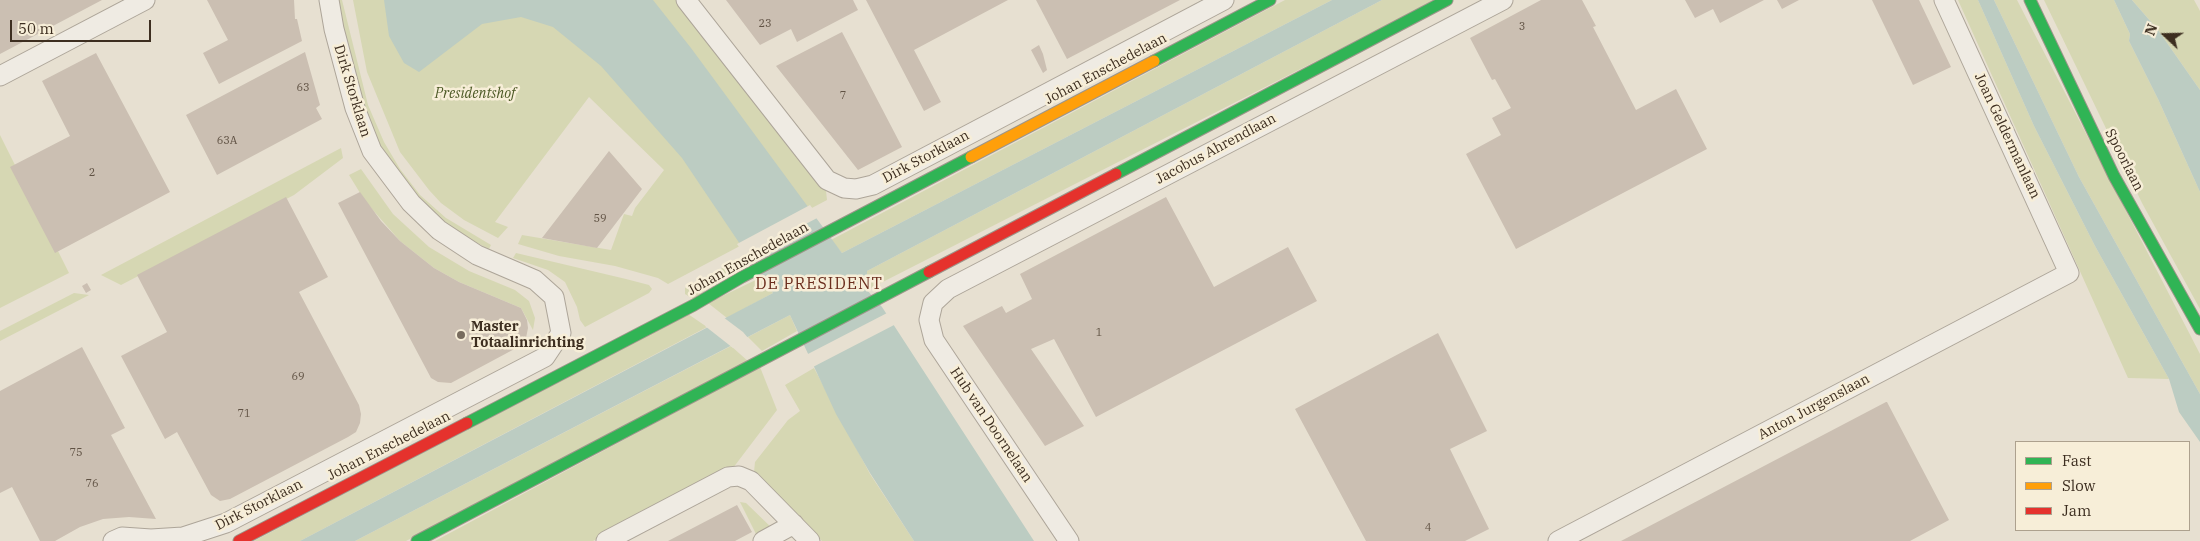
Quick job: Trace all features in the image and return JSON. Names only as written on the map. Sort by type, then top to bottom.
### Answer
[{"type":"street","points":[[0,76],[145,0]]},
{"type":"street","name":"Dirk Storklaan","points":[[113,541],[122,538],[183,537],[226,523],[545,357],[561,333],[554,296],[535,280],[477,256],[439,230],[410,203],[372,151],[355,108],[334,29],[329,0]]},
{"type":"street","name":"Dirk Storklaan","points":[[686,0],[827,180],[844,188],[856,189],[873,185],[1224,0]]},
{"type":"street","name":"Johan Enschedelaan","points":[[239,541],[694,305],[1270,0]]},
{"type":"street","points":[[417,541],[785,346],[1447,0]]},
{"type":"street","name":"Jacobus Ahrendlaan","points":[[933,303],[948,289],[1503,0]]},
{"type":"street","name":"Joan Geldermanlaan","points":[[1944,0],[2069,273]]},
{"type":"street","name":"Spoorlaan","points":[[2030,0],[2114,176],[2200,329]]},
{"type":"street","name":"Anton Jurgenslaan","points":[[1558,541],[2069,273]]},
{"type":"street","name":"Hub van Doornelaan","points":[[933,303],[929,320],[934,340],[1069,541]]},
{"type":"street","points":[[606,541],[728,477],[739,476],[751,481],[810,541]]},
{"type":"street","points":[[763,541],[794,524]]},
{"type":"green space","points":[[335,0],[342,0],[368,105],[384,142],[400,169],[420,195],[446,218],[491,245],[489,249],[452,230],[416,199],[379,146],[363,107]]},
{"type":"green space","name":"Presidentshof","points":[[353,0],[678,0],[826,191],[827,200],[668,284],[658,278],[615,266],[559,256],[518,244],[522,235],[611,250],[624,214],[632,216],[635,208],[664,170],[589,97],[495,222],[508,227],[498,238],[464,220],[441,203],[400,152],[367,72]]},
{"type":"green space","points":[[1285,0],[1332,0],[842,253],[831,240]]},
{"type":"green space","points":[[1382,0],[1436,0],[867,290],[867,271]]},
{"type":"green space","points":[[1958,0],[1978,0],[2034,126],[2095,246],[2169,379],[2128,378]]},
{"type":"green space","points":[[1994,0],[2017,0],[2200,354],[2200,394],[2079,177]]},
{"type":"green space","points":[[2044,0],[2114,0],[2130,34],[2129,41],[2158,99],[2200,192],[2200,309],[2142,203]]},
{"type":"green space","points":[[2132,0],[2194,0],[2200,11],[2200,90],[2158,30]]},
{"type":"green space","points":[[0,135],[69,273],[0,308]]},
{"type":"green space","points":[[341,148],[343,158],[294,195],[121,285],[101,275]]},
{"type":"green space","points":[[361,169],[393,214],[429,247],[469,271],[515,290],[529,301],[535,318],[533,330],[521,308],[459,282],[434,268],[400,241],[365,201],[349,175]]},
{"type":"green space","points":[[516,253],[649,285],[652,289],[649,293],[585,327],[580,320],[577,307],[565,282],[548,270],[513,258]]},
{"type":"green space","points":[[747,255],[750,258],[693,299],[685,294],[685,288]]},
{"type":"green space","points":[[762,277],[773,293],[727,318],[708,303]]},
{"type":"green space","points":[[74,293],[89,295],[0,341],[0,331]]},
{"type":"green space","points":[[688,314],[707,327],[300,541],[254,541]]},
{"type":"green space","points":[[790,315],[797,331],[762,351],[748,337]]},
{"type":"green space","points":[[731,346],[749,362],[406,541],[355,541]]},
{"type":"green space","points":[[760,367],[777,410],[733,468],[593,541],[435,541]]},
{"type":"green space","points":[[814,368],[870,474],[914,541],[822,541],[754,472],[755,462],[788,420],[800,411],[785,385]]},
{"type":"green space","points":[[740,502],[746,503],[773,529],[758,538]]},
{"type":"shaded area","points":[[384,0],[653,0],[691,48],[842,253],[1332,0],[1382,0],[867,271],[867,290],[882,307],[1034,541],[914,541],[870,473],[836,414],[790,315],[355,541],[300,541],[773,293],[682,158],[601,66],[553,27],[521,17],[482,24],[419,72],[404,63],[389,36]]},
{"type":"shaded area","points":[[1978,0],[1994,0],[2079,177],[2200,394],[2200,442],[2179,412],[2169,379],[2095,246],[2034,126]]},
{"type":"shaded area","points":[[2114,0],[2132,0],[2158,30],[2200,90],[2200,192],[2158,99],[2129,41],[2130,34]]},
{"type":"pier","points":[[810,205],[819,217],[745,256],[737,244]]},
{"type":"pier","points":[[889,312],[896,324],[811,368],[806,355]]},
{"type":"pier","points":[[723,317],[749,339],[733,348],[705,326]]},
{"type":"building","points":[[0,0],[102,0],[0,54]]},
{"type":"building","points":[[207,0],[294,0],[295,19],[297,19],[302,41],[219,84],[203,53],[228,40]]},
{"type":"building","points":[[726,0],[853,0],[858,10],[797,42],[791,29],[760,45]]},
{"type":"building","points":[[866,0],[1008,0],[914,50],[941,102],[924,111]]},
{"type":"building","points":[[1036,0],[1180,0],[1067,59]]},
{"type":"building","points":[[1541,0],[1582,0],[1596,26],[1593,27],[1636,110],[1676,89],[1707,149],[1516,249],[1466,154],[1501,135],[1492,118],[1511,108],[1495,79],[1492,80],[1470,38]]},
{"type":"building","points":[[1685,0],[1764,0],[1720,23],[1713,9],[1695,18]]},
{"type":"building","points":[[1777,0],[1799,0],[1782,9]]},
{"type":"building","points":[[1872,0],[1919,0],[1951,67],[1913,85]]},
{"type":"building","points":[[842,32],[902,147],[858,170],[776,66]]},
{"type":"building","points":[[1039,45],[1047,70],[1043,73],[1031,50]]},
{"type":"building","points":[[305,52],[320,105],[316,108],[322,119],[217,175],[186,115]]},
{"type":"building","points":[[96,53],[170,192],[55,253],[10,167],[70,136],[42,81]]},
{"type":"building","points":[[609,151],[642,189],[597,248],[542,238]]},
{"type":"building","points":[[360,192],[381,221],[400,241],[434,268],[459,282],[521,308],[527,320],[528,328],[526,338],[520,346],[451,383],[438,382],[431,378],[338,203]]},
{"type":"building","points":[[286,197],[328,277],[299,292],[359,405],[360,423],[356,432],[348,437],[230,499],[220,501],[211,495],[177,432],[165,439],[121,356],[167,332],[137,275]]},
{"type":"building","points":[[1166,197],[1214,287],[1288,247],[1317,301],[1096,417],[1054,339],[1031,349],[1084,426],[1045,446],[963,326],[1002,306],[1006,313],[1032,299],[1020,274]]},
{"type":"building","points":[[87,283],[91,290],[86,293],[82,286]]},
{"type":"building","points":[[1438,333],[1487,431],[1450,449],[1489,529],[1465,541],[1366,541],[1295,409]]},
{"type":"building","points":[[82,347],[125,428],[111,435],[156,519],[129,517],[103,519],[80,527],[55,541],[40,541],[12,487],[0,493],[0,391]]},
{"type":"building","points":[[1886,402],[1949,520],[1910,541],[1621,541]]},
{"type":"building","points":[[737,505],[752,532],[735,541],[668,541]]},
{"type":"traffic: fast","points":[[1154,61],[1270,0]]},
{"type":"traffic: fast","points":[[1116,174],[1447,0]]},
{"type":"traffic: fast","points":[[2030,0],[2114,176],[2200,329]]},
{"type":"traffic: fast","points":[[467,423],[694,305],[742,277],[971,157]]},
{"type":"traffic: fast","points":[[417,541],[929,272]]},
{"type":"traffic: slow","points":[[971,157],[1154,61]]},
{"type":"traffic: jam","points":[[929,272],[1116,174]]},
{"type":"traffic: jam","points":[[239,541],[467,423]]},
{"type":"place","name":"Master Totaalinrichting","points":[[461,335]]},
{"type":"district","name":"DE PRESIDENT","points":[[819,284]]}]
